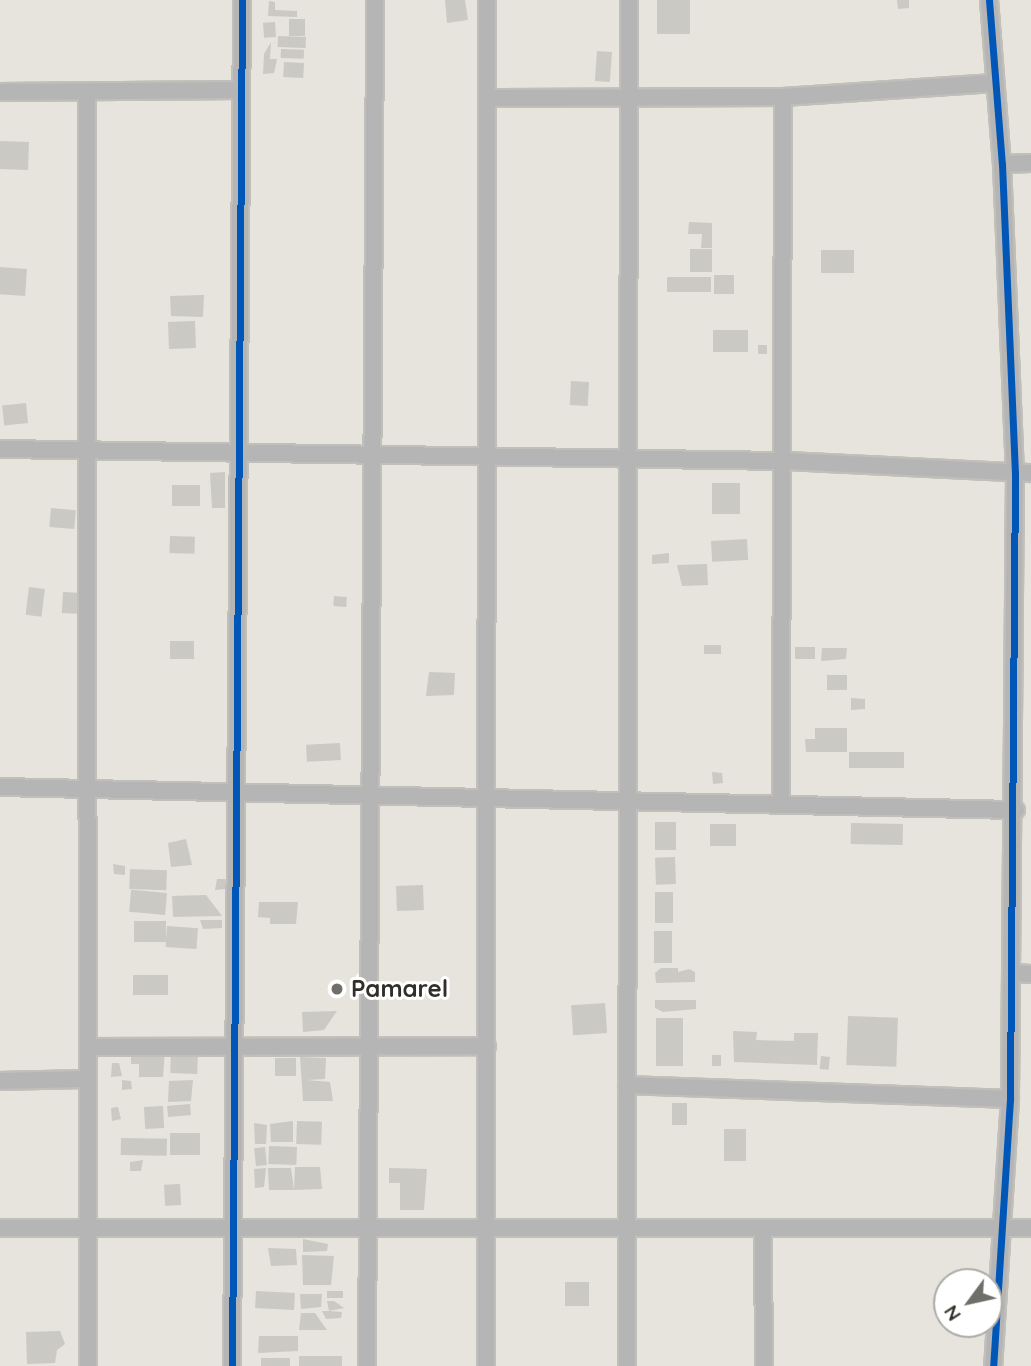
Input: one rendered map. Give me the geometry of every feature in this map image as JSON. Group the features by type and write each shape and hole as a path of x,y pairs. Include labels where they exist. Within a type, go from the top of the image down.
{"street":[{"path":"232,1366 242,0"},
{"path":"367,1366 375,0"},
{"path":"486,1366 487,0"},
{"path":"627,1366 629,0"},
{"path":"989,0 1023,473 1023,721 1016,810 1023,851 1012,973 1010,1099 993,1366"},
{"path":"487,98 783,97 995,83"},
{"path":"0,92 241,90"},
{"path":"87,92 88,1366"},
{"path":"781,805 785,461 783,97"},
{"path":"1002,164 1031,163"},
{"path":"0,449 785,461 1023,473"},
{"path":"0,787 1016,810"},
{"path":"1012,973 1031,974"},
{"path":"88,1047 486,1046"},
{"path":"0,1081 88,1079"},
{"path":"627,1085 1010,1099"},
{"path":"0,1228 763,1231 1031,1228"},
{"path":"763,1231 764,1366"}],"building":[{"path":"445,0 465,0 468,20 447,23"},
{"path":"657,0 690,0 690,34 657,34"},
{"path":"897,0 909,0 909,8 898,9"},
{"path":"269,1 275,2 275,10 297,11 297,17 268,16"},
{"path":"289,19 305,19 305,36 289,36"},
{"path":"275,22 276,37 264,38 263,23"},
{"path":"278,36 306,37 306,48 278,47"},
{"path":"271,42 270,59 277,59 274,73 263,74 264,54"},
{"path":"281,49 304,50 304,59 281,58"},
{"path":"597,51 612,52 610,82 595,81"},
{"path":"284,62 304,63 303,78 283,77"},
{"path":"0,141 29,142 28,170 0,169"},
{"path":"689,222 712,223 712,248 701,248 702,234 688,234"},
{"path":"690,249 712,249 712,272 690,272"},
{"path":"821,250 854,250 854,273 821,273"},
{"path":"0,267 27,269 25,296 0,294"},
{"path":"714,275 734,275 734,294 714,294"},
{"path":"667,277 711,277 711,292 667,292"},
{"path":"204,295 203,317 171,316 170,296"},
{"path":"195,321 196,348 169,349 168,322"},
{"path":"713,330 748,330 748,352 713,352"},
{"path":"758,345 767,345 767,354 758,354"},
{"path":"571,381 589,382 588,406 570,405"},
{"path":"26,403 28,423 4,425 2,406"},
{"path":"225,472 225,508 212,508 210,473"},
{"path":"712,483 740,483 740,514 712,514"},
{"path":"172,485 200,485 200,506 172,506"},
{"path":"51,508 76,510 74,529 49,527"},
{"path":"170,536 195,537 194,554 169,553"},
{"path":"747,539 748,560 712,562 711,541"},
{"path":"669,553 669,563 652,564 652,555"},
{"path":"707,564 708,585 682,586 677,565"},
{"path":"29,587 45,589 41,617 26,615"},
{"path":"63,592 82,593 81,614 62,613"},
{"path":"334,596 347,597 346,607 333,606"},
{"path":"170,641 194,641 194,659 170,659"},
{"path":"704,645 721,645 721,654 704,654"},
{"path":"795,647 815,647 815,659 795,659"},
{"path":"822,648 847,648 846,659 821,661"},
{"path":"429,672 455,673 454,695 426,696"},
{"path":"827,675 847,675 847,690 827,690"},
{"path":"851,698 865,699 865,709 851,710"},
{"path":"815,728 847,728 847,752 806,752 805,739 815,739"},
{"path":"340,743 341,760 307,762 306,745"},
{"path":"849,752 904,752 904,768 849,768"},
{"path":"712,772 722,773 723,783 713,784"},
{"path":"655,822 676,822 676,850 655,850"},
{"path":"851,823 903,824 903,845 851,844"},
{"path":"710,824 736,824 736,846 710,846"},
{"path":"186,839 192,865 171,867 168,843"},
{"path":"675,857 676,884 656,885 655,858"},
{"path":"113,864 125,866 125,875 114,874"},
{"path":"130,869 167,870 166,890 129,889"},
{"path":"217,879 226,879 225,889 215,890"},
{"path":"423,885 424,910 397,911 396,886"},
{"path":"131,890 167,893 165,915 129,912"},
{"path":"655,892 673,892 673,923 655,923"},
{"path":"206,895 222,916 173,917 172,896"},
{"path":"259,902 298,902 296,924 270,924 270,918 258,917"},
{"path":"200,920 222,920 222,928 203,929"},
{"path":"134,921 166,921 166,942 134,942"},
{"path":"167,926 198,928 196,949 166,947"},
{"path":"654,931 672,931 672,963 654,963"},
{"path":"661,968 678,968 678,972 689,969 695,972 695,982 656,983 655,973"},
{"path":"133,975 168,975 168,995 133,995"},
{"path":"655,1000 696,1000 696,1009 663,1012 655,1008"},
{"path":"605,1003 607,1033 573,1035 571,1005"},
{"path":"337,1011 324,1030 303,1032 302,1012"},
{"path":"848,1016 898,1018 896,1067 846,1065"},
{"path":"656,1018 683,1018 683,1066 656,1066"},
{"path":"733,1031 757,1032 756,1040 794,1041 794,1033 818,1033 817,1065 734,1062"},
{"path":"165,1051 163,1077 139,1077 139,1064 131,1064 131,1052"},
{"path":"171,1051 198,1052 197,1074 170,1073"},
{"path":"712,1055 721,1055 721,1066 712,1066"},
{"path":"821,1056 830,1057 829,1070 820,1069"},
{"path":"300,1057 326,1058 325,1079 307,1080 330,1082 333,1101 303,1101"},
{"path":"275,1058 296,1058 296,1076 275,1076"},
{"path":"112,1063 119,1063 122,1076 111,1077"},
{"path":"122,1080 131,1081 132,1089 122,1090"},
{"path":"193,1080 191,1101 168,1102 169,1081"},
{"path":"672,1103 687,1103 687,1125 672,1125"},
{"path":"190,1104 191,1115 168,1117 167,1106"},
{"path":"163,1106 164,1128 145,1129 144,1107"},
{"path":"118,1107 121,1119 112,1121 111,1108"},
{"path":"293,1121 293,1142 271,1142 270,1124"},
{"path":"297,1121 322,1122 321,1145 296,1144"},
{"path":"254,1123 267,1125 266,1144 255,1144"},
{"path":"724,1129 746,1129 746,1161 724,1161"},
{"path":"170,1133 200,1133 200,1155 170,1155"},
{"path":"121,1138 167,1139 167,1156 121,1155"},
{"path":"269,1146 297,1147 296,1165 268,1164"},
{"path":"265,1147 267,1165 256,1166 254,1148"},
{"path":"143,1160 141,1171 130,1171 130,1162"},
{"path":"295,1167 320,1167 322,1189 294,1190"},
{"path":"266,1168 264,1187 255,1188 254,1169"},
{"path":"268,1168 291,1168 294,1190 269,1190"},
{"path":"389,1168 427,1169 424,1210 400,1210 400,1183 389,1183"},
{"path":"180,1184 181,1205 165,1206 164,1185"},
{"path":"303,1239 328,1244 327,1251 303,1252"},
{"path":"268,1248 296,1249 297,1265 271,1266"},
{"path":"302,1255 334,1256 331,1285 303,1285"},
{"path":"565,1282 589,1282 589,1306 565,1306"},
{"path":"256,1291 295,1293 294,1310 255,1308"},
{"path":"327,1291 343,1291 343,1298 327,1298"},
{"path":"300,1294 322,1294 321,1307 301,1309"},
{"path":"327,1301 334,1301 344,1308 329,1311"},
{"path":"322,1311 342,1312 341,1318 326,1319"},
{"path":"301,1313 315,1313 327,1330 299,1330"},
{"path":"60,1331 65,1344 57,1350 55,1363 27,1364 26,1332"},
{"path":"259,1336 298,1336 298,1351 258,1353"},
{"path":"299,1356 342,1356 342,1366 299,1366"},
{"path":"261,1358 290,1358 290,1366 261,1366"}],"cycle path":[{"path":"232,1366 242,0"},
{"path":"989,0 1002,164 1015,473 1010,1099 993,1366"}],"place":[{"name":"Pamarel","path":"337,989"}]}
